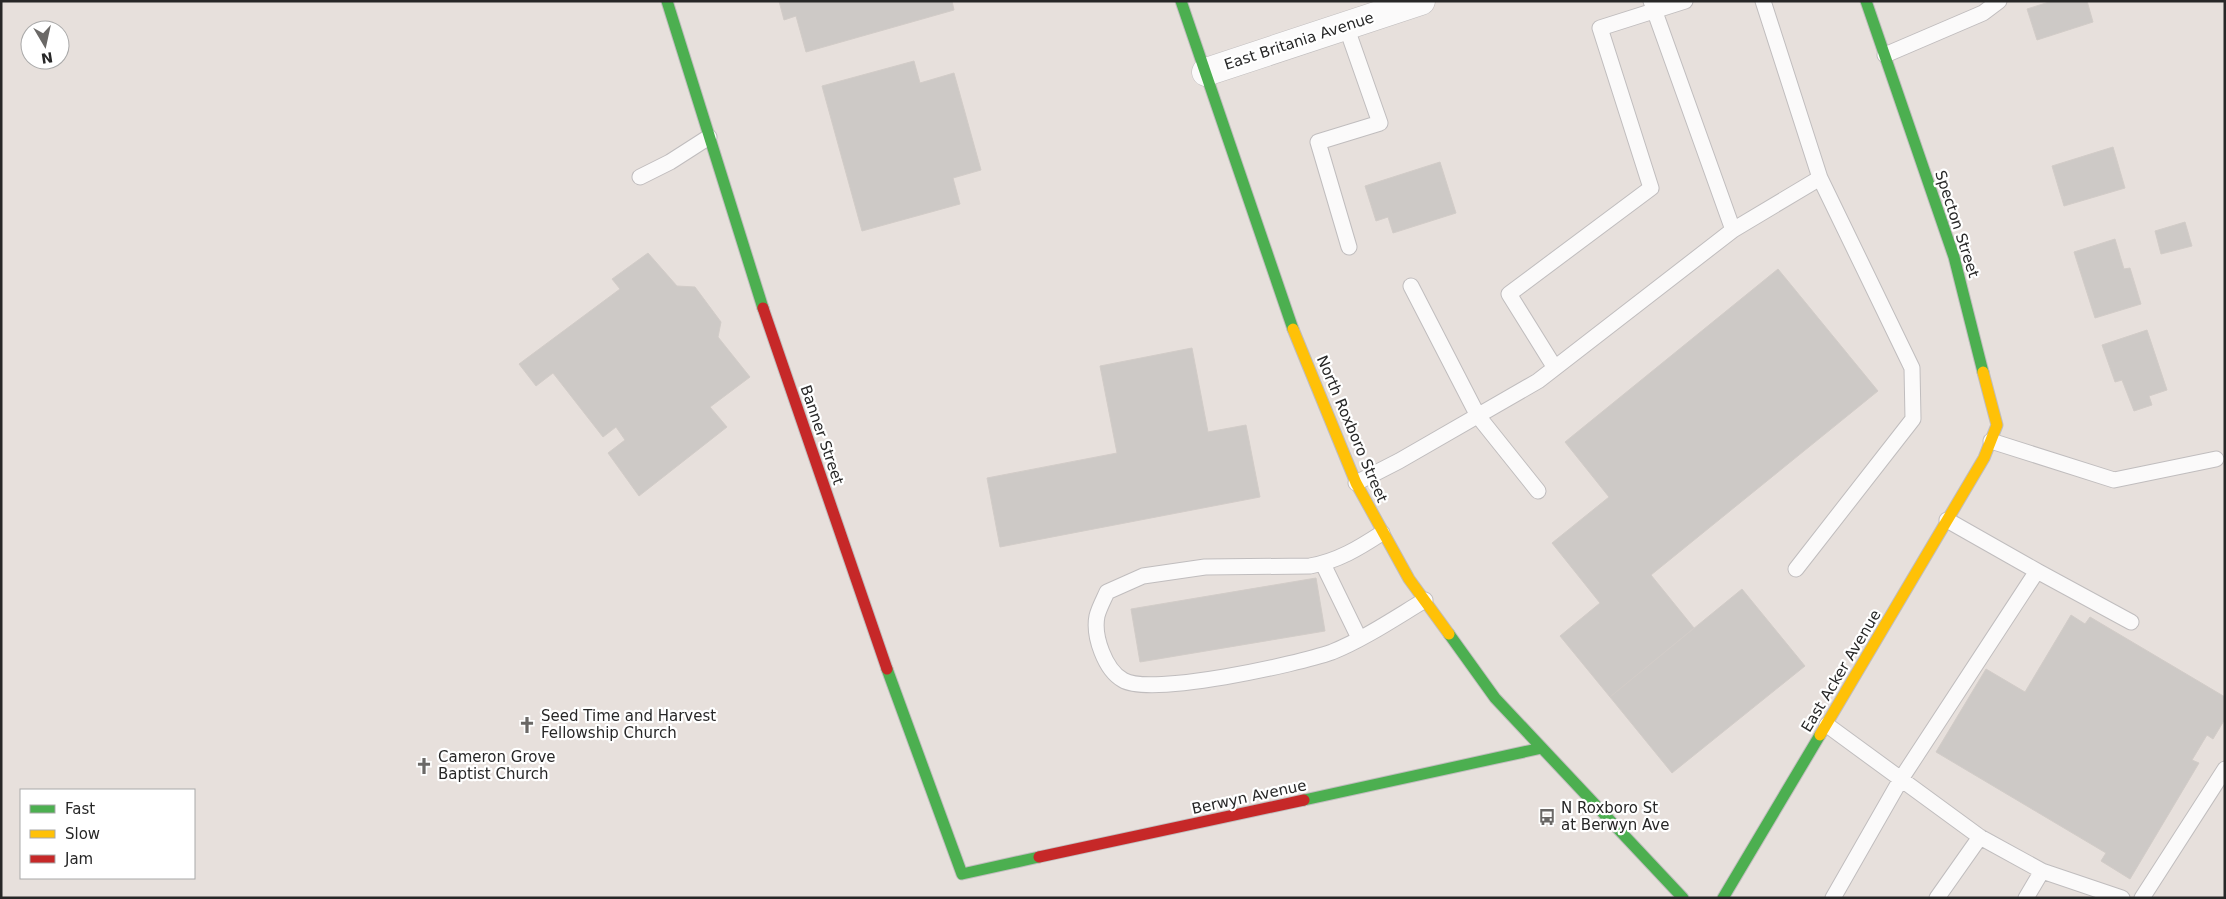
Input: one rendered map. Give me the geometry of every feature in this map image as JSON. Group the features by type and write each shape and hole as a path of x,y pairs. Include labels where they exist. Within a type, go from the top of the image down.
{"street":[{"name":"Banner Street","path":"667,1 756,288 887,669 962,874"},
{"name":"North Roxboro Street","path":"1182,1 1297,340 1356,483 1382,533 1410,579 1495,698 1542,748 1665,892 1683,898"},
{"name":"East Britania Avenue","path":"1206,72 1421,1"},
{"name":"Specton Street","path":"1866,1 1954,257 1997,425 1984,458"},
{"name":"East Acker Avenue","path":"1723,898 1984,458"},
{"name":"Berwyn Avenue","path":"962,874 1542,748"}],"lane":[{"path":"1555,368 1509,294 1651,188 1600,28 1652,6 1686,1"},
{"path":"1762,1 1820,178 1912,368 1913,418 1796,569"},
{"path":"1885,55 1983,13 1999,1"},
{"path":"1652,6 1733,230"},
{"path":"1346,26 1380,123 1318,142 1349,248"},
{"path":"640,176 670,162 709,137"},
{"path":"1356,483 1399,461 1538,381 1733,230 1820,178"},
{"path":"1411,286 1478,416 1538,491"},
{"path":"1991,441 2114,480 2216,459"},
{"path":"1947,520 2131,622"},
{"path":"1382,533 1340,559 1323,564 1310,566 1204,566 1143,576 1108,592 1097,616 1097,642 1109,666 1123,681 1152,686 1242,674 1332,652 1425,600"},
{"path":"1323,564 1359,638"},
{"path":"1832,898 1901,779 2037,571"},
{"path":"1827,725 1980,837 2042,871 2122,898"},
{"path":"2142,898 2225,769"},
{"path":"1937,898 1980,837"},
{"path":"2026,898 2042,871"}],"building":[{"path":"779,1 952,1 954,10 806,52 796,16 784,20"},
{"path":"2052,1 2087,1 2093,22 2037,40 2027,9"},
{"path":"914,61 920,83 954,73 981,170 953,178 960,204 862,231 822,86"},
{"path":"2113,147 2125,188 2064,206 2052,166"},
{"path":"1440,162 1456,213 1393,233 1388,217 1376,221 1365,186"},
{"path":"2185,222 2192,246 2161,254 2155,231"},
{"path":"2115,239 2124,269 2130,268 2141,304 2095,318 2074,252"},
{"path":"648,253 677,286 695,287 721,322 718,337 750,377 710,407 727,427 639,496 608,453 625,440 616,427 603,437 553,373 536,386 519,364 620,289 612,279"},
{"path":"1778,269 1878,391 1651,575 1694,628 1610,697 1560,636 1600,603 1552,543 1609,497 1565,442"},
{"path":"2147,330 2167,390 2149,396 2152,405 2134,411 2122,380 2115,382 2102,345"},
{"path":"1192,348 1208,432 1246,425 1260,497 1000,547 987,478 1117,453 1100,366"},
{"path":"1316,578 1325,631 1140,662 1131,609"},
{"path":"1742,589 1805,666 1672,773 1610,697"},
{"path":"2071,615 2085,624 2090,617 2225,697 2225,719 2213,739 2207,735 2192,760 2199,763 2130,879 2101,861 2106,853 1936,752 1986,669 2025,692"}],"traffic: fast":[{"path":"667,1 763,308"},
{"path":"1181,1 1293,329"},
{"path":"1866,1 1954,257 1983,372"},
{"path":"1449,634 1495,698 1683,898"},
{"path":"887,669 962,874 1039,857"},
{"path":"1723,898 1820,735"},
{"path":"1304,800 1542,748"}],"traffic: slow":[{"path":"1293,329 1356,483 1409,579 1449,634"},
{"path":"1820,735 1984,458 1997,425 1983,372"}],"traffic: jam":[{"path":"763,308 887,669"},
{"path":"1039,857 1304,800"}],"place":[{"name":"Seed Time and Harvest Fellowship Church","path":"527,725"},
{"name":"Cameron Grove Baptist Church","path":"424,766"},
{"name":"N Roxboro St at Berwyn Ave","path":"1547,817"}]}
